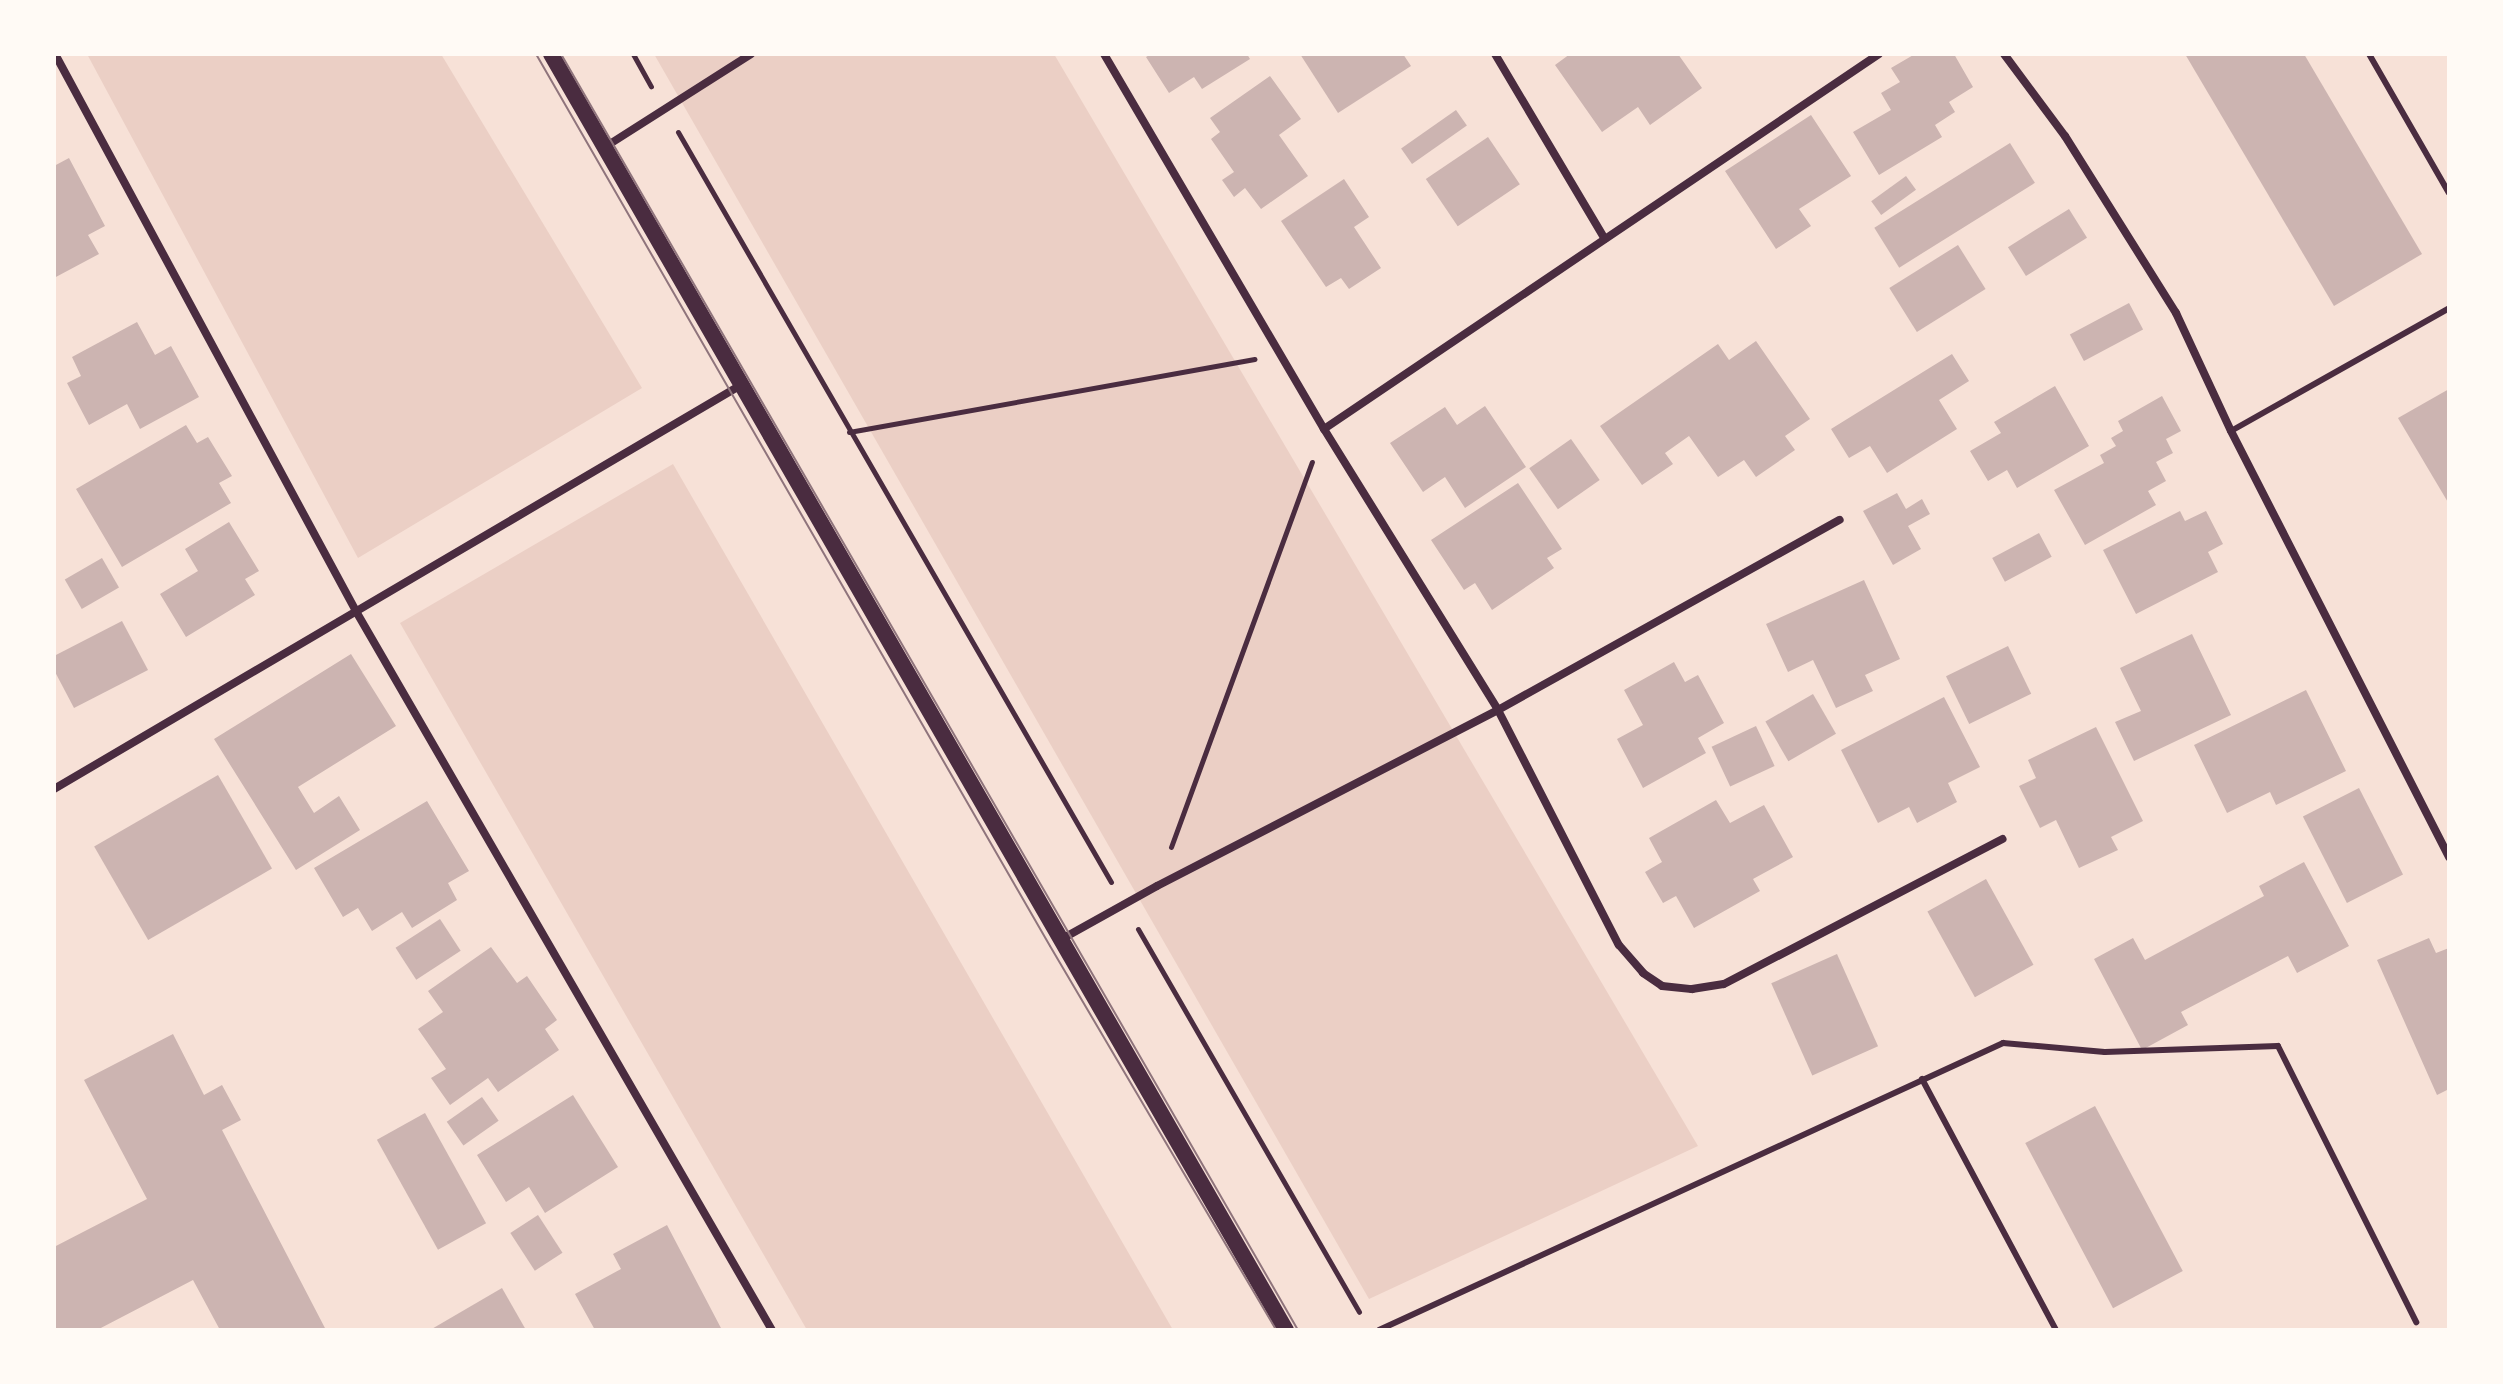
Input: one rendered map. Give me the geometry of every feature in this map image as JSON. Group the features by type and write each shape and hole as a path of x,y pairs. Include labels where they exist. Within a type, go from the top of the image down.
{"main road":[{"path":"551,54 1286,1330"}],"street":[{"path":"55,54 357,613 772,1330"},
{"path":"605,147 666,111 751,54"},
{"path":"1104,54 1284,354 1324,429 1498,710 1619,945 1643,973 1662,986 1692,989 1724,984 2002,839"},
{"path":"1495,54 1605,239"},
{"path":"1324,429 1879,54"},
{"path":"2004,54 2065,136 2176,313 2231,431 2449,857"},
{"path":"54,789 741,385"},
{"path":"1060,940 1157,886 1498,710 1840,520"}],"lane":[{"path":"2369,54 2449,193"},
{"path":"2231,431 2449,308"},
{"path":"1379,1330 2003,1043 2105,1052 2278,1046 2416,1322"},
{"path":"1922,1079 2056,1330"}],"path":[{"path":"633,54 849,432 1284,354"},
{"path":"1157,886 1324,429"}],"shaded area":[{"path":"87,54 441,54 642,388 358,558"},
{"path":"654,54 1054,54 1698,1146 1369,1299"},
{"path":"673,464 1173,1330 807,1330 400,623"}],"building":[{"path":"1151,54 1247,54 1250,59 1202,89 1194,77 1169,93 1146,57"},
{"path":"1300,54 1403,54 1411,66 1338,113"},
{"path":"1570,54 1678,54 1702,88 1650,125 1638,107 1602,132 1555,65"},
{"path":"1915,54 1954,54 1973,87 1949,102 1955,112 1935,125 1942,137 1879,175 1853,132 1891,110 1881,93 1900,82 1891,68"},
{"path":"2185,54 2304,54 2422,254 2334,306"},
{"path":"1270,76 1301,119 1279,135 1308,176 1261,209 1245,188 1234,197 1222,180 1234,172 1211,139 1220,132 1210,118"},
{"path":"1456,110 1467,126 1412,164 1401,148"},
{"path":"1811,115 1851,176 1799,209 1811,226 1776,249 1725,171"},
{"path":"1488,137 1520,184 1458,226 1426,179"},
{"path":"2010,143 2035,183 1899,268 1874,228"},
{"path":"69,158 105,226 88,235 99,254 54,278 54,166"},
{"path":"1906,176 1916,190 1881,215 1871,201"},
{"path":"1344,179 1369,217 1354,227 1381,268 1349,289 1341,278 1326,287 1281,221"},
{"path":"2069,209 2087,238 2026,276 2008,247"},
{"path":"1958,245 1986,289 1917,332 1889,288"},
{"path":"2129,303 2143,329 2084,361 2070,334"},
{"path":"137,322 155,355 171,346 199,397 140,429 127,404 89,425 67,383 81,376 72,357"},
{"path":"1756,341 1810,419 1785,436 1795,450 1756,477 1744,460 1718,477 1689,436 1665,453 1673,464 1642,485 1600,426 1718,344 1729,360"},
{"path":"1952,354 1969,381 1939,400 1957,429 1887,473 1870,446 1849,458 1831,429"},
{"path":"2055,386 2089,446 2017,488 2007,470 1988,481 1970,451 2001,433 1994,422"},
{"path":"2449,389 2449,504 2398,418"},
{"path":"2162,396 2181,431 2166,439 2173,453 2156,462 2166,481 2148,491 2156,505 2085,545 2054,490 2104,463 2100,455 2116,446 2111,438 2123,431 2118,421"},
{"path":"1485,406 1526,467 1465,508 1445,477 1423,492 1390,443 1445,407 1457,425"},
{"path":"186,425 197,443 208,437 232,476 219,483 231,503 122,567 76,489"},
{"path":"1571,439 1600,480 1558,509 1529,468"},
{"path":"1518,483 1562,549 1547,558 1554,568 1492,610 1475,583 1464,590 1431,540"},
{"path":"1897,493 1906,509 1922,499 1930,514 1908,526 1921,549 1893,565 1863,511"},
{"path":"2180,511 2185,521 2206,511 2223,544 2208,552 2218,572 2136,614 2103,550"},
{"path":"229,522 259,571 245,579 255,595 186,637 160,594 198,571 185,549"},
{"path":"2039,533 2052,557 2005,582 1992,558"},
{"path":"102,558 119,587 82,609 65,580"},
{"path":"1864,580 1900,659 1865,675 1873,691 1836,708 1813,660 1788,672 1766,624"},
{"path":"122,621 148,670 74,708 54,670 54,656"},
{"path":"2192,634 2231,715 2134,761 2115,722 2141,711 2120,668"},
{"path":"2008,646 2031,694 1969,724 1946,676"},
{"path":"351,654 396,726 298,787 314,813 339,796 360,830 296,870 214,739"},
{"path":"1674,662 1685,682 1698,675 1724,723 1698,738 1706,753 1643,788 1617,739 1643,725 1624,690"},
{"path":"2306,690 2346,771 2276,805 2270,792 2227,813 2194,745"},
{"path":"1813,694 1836,734 1788,761 1765,722"},
{"path":"1944,697 1980,767 1948,783 1957,802 1917,823 1909,807 1878,823 1841,750"},
{"path":"1756,726 1775,766 1730,787 1712,747"},
{"path":"2096,727 2143,821 2111,837 2118,850 2079,868 2056,820 2040,828 2019,786 2036,778 2028,760"},
{"path":"218,775 272,869 148,940 94,846"},
{"path":"2359,788 2403,874 2347,903 2303,817"},
{"path":"1716,800 1730,823 1764,805 1793,857 1753,879 1760,891 1694,928 1676,896 1663,903 1645,872 1662,862 1649,838"},
{"path":"427,801 469,871 448,883 457,900 412,928 402,912 372,931 358,908 343,917 314,868"},
{"path":"2304,862 2349,946 2297,973 2288,956 2181,1012 2188,1025 2142,1050 2094,959 2133,938 2145,960 2264,896 2259,886"},
{"path":"1986,879 2034,965 1975,997 1927,911"},
{"path":"440,919 461,951 416,980 396,948"},
{"path":"2429,938 2436,953 2449,948 2449,1089 2437,1095 2377,960"},
{"path":"491,947 517,983 527,976 557,1020 545,1029 559,1050 498,1092 488,1078 450,1105 431,1078 446,1069 418,1029 443,1012 428,991"},
{"path":"1837,954 1878,1046 1812,1076 1771,983"},
{"path":"173,1034 204,1095 222,1085 241,1120 222,1130 326,1330 220,1330 193,1280 97,1330 54,1330 54,1247 147,1199 84,1080"},
{"path":"573,1095 618,1167 545,1213 529,1187 506,1202 477,1155"},
{"path":"482,1097 499,1121 463,1145 447,1122"},
{"path":"2095,1106 2183,1271 2113,1308 2025,1143"},
{"path":"425,1113 486,1223 438,1250 377,1140"},
{"path":"538,1215 563,1253 535,1271 510,1233"},
{"path":"667,1225 722,1330 595,1330 575,1294 621,1269 613,1254"},
{"path":"502,1288 526,1330 430,1330"}],"tram line":[{"path":"536,54 1050,946 1276,1330"},
{"path":"561,54 1298,1330"}]}
